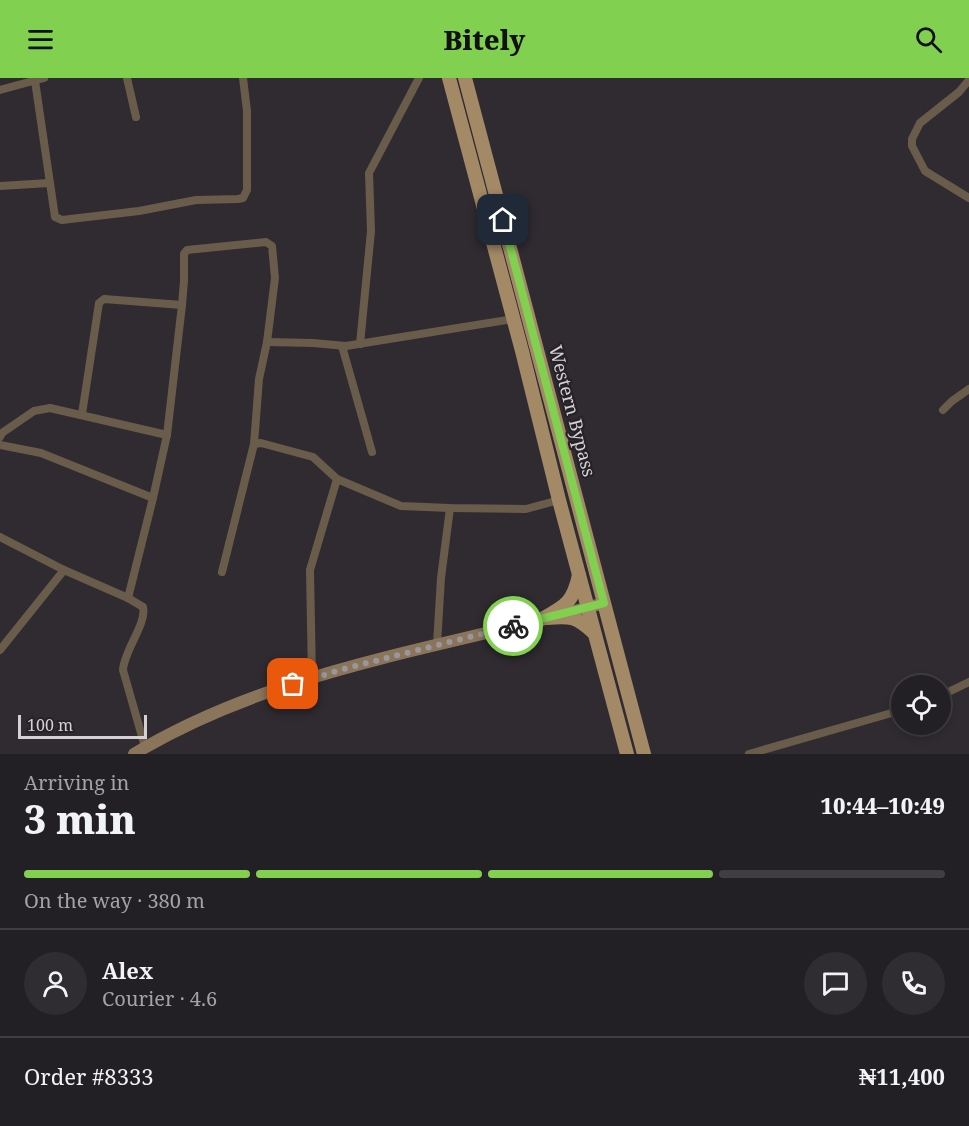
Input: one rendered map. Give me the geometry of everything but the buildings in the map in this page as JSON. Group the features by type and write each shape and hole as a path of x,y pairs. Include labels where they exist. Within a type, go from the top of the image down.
{"main road":[{"name":"Western Bypass","path":"449,78 627,754"},
{"name":"Western Bypass","path":"465,78 644,754"},
{"path":"542,619 562,608 572,599 579,574"},
{"path":"542,619 571,617 583,622 595,633"}],"street":[{"path":"0,87 44,78"},
{"path":"127,78 136,117"},
{"path":"35,81 54,217 62,220 139,211 196,200 243,198 247,190 247,111 243,78"},
{"path":"360,344 371,231 369,173 419,78"},
{"path":"969,80 959,92 920,123 912,139 912,146 925,171 969,198"},
{"path":"0,186 49,183"},
{"path":"128,598 166,435 182,305 185,251 269,243 272,246 275,278 260,380 254,444 222,572"},
{"path":"82,414 99,303 104,299 182,305"},
{"path":"267,342 342,346 513,319"},
{"path":"342,346 372,452"},
{"path":"943,410 952,400 969,389"},
{"path":"0,437 6,430 40,409 50,408 166,435"},
{"path":"254,444 261,443 314,457 337,479 397,505 526,508 559,500"},
{"path":"0,445 40,453 153,498"},
{"path":"312,678 310,570 337,479"},
{"path":"437,644 441,578 450,508"},
{"path":"0,537 143,607 144,610 124,660 123,670 139,751 196,722 257,696 312,678 437,644 604,603"},
{"path":"0,650 64,570"},
{"path":"951,691 969,682"},
{"path":"749,754 891,713"}],"way so far":[{"path":"293,684 437,644 513,626"}],"route":[{"path":"503,220 604,603 513,626"}]}
